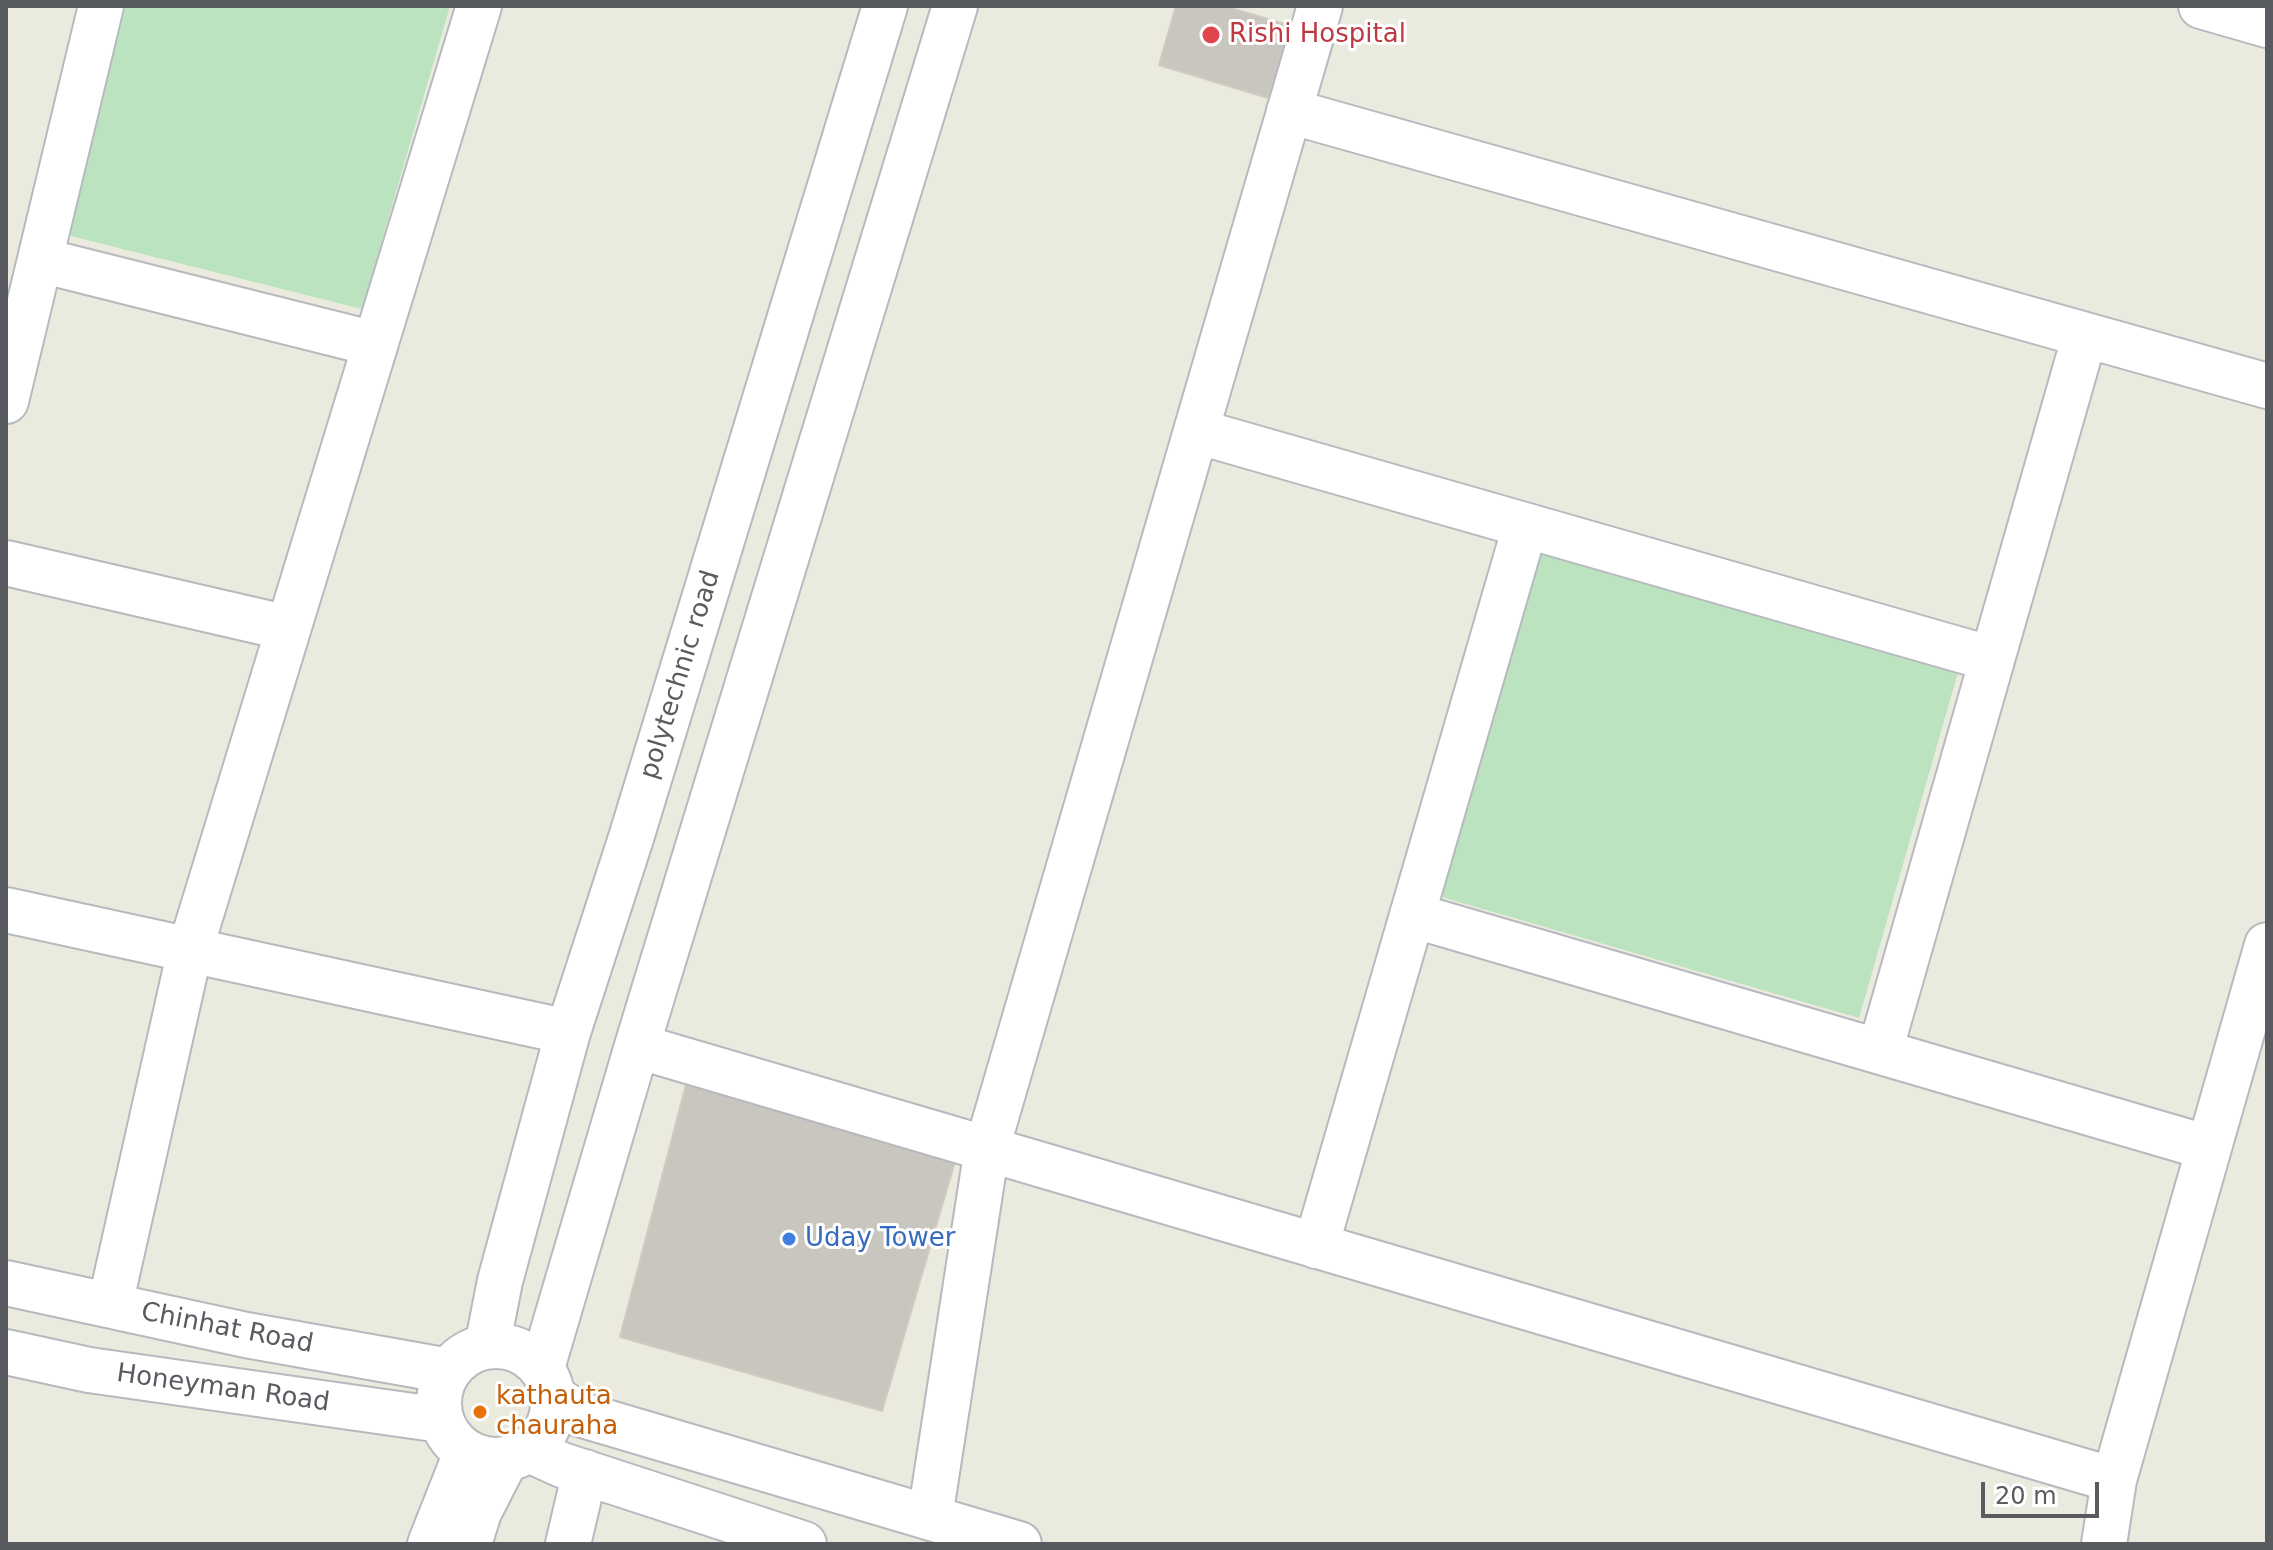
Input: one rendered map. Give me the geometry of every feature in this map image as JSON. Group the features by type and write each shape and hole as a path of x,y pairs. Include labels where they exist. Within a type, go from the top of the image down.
{"street":[{"path":"6,401 101,6"},
{"path":"110,1305 190,950 479,6"},
{"name":"polytechnic road","path":"487,1347 500,1281 568,1032 636,822 885,6"},
{"path":"485,1446 544,1436 552,1418 637,1046 955,6"},
{"path":"930,1517 987,1148 1320,6"},
{"path":"2201,6 2267,25"},
{"path":"1289,111 2267,386"},
{"path":"40,260 375,344"},
{"path":"1880,1051 2085,335"},
{"path":"1196,431 1992,659"},
{"path":"1316,1246 1525,527"},
{"path":"6,563 288,628"},
{"path":"6,910 568,1032"},
{"path":"1412,915 2209,1148"},
{"path":"2104,1544 2114,1480 2267,945"},
{"path":"637,1046 2114,1480"},
{"name":"Chinhat Road","path":"6,1283 246,1335 449,1371"},
{"path":"469,1544 479,1512 485,1446 439,1394 449,1371 465,1355 487,1347 507,1347 527,1354 558,1393 1019,1544"},
{"name":"Honeyman Road","path":"6,1352 485,1446 585,1472 711,1530 804,1544"},
{"path":"430,1544 485,1446"},
{"path":"568,1544 585,1472"}],"green space":[{"path":"126,6 450,6 362,309 67,235"},
{"path":"1538,550 1958,672 1859,1018 1438,896"}],"building":[{"path":"1176,6 1224,6 1291,26 1285,47 1294,50 1285,83 1273,80 1268,98 1159,65"},
{"name":"Uday Tower","path":"692,1062 961,1141 882,1411 620,1337"}],"place":[{"name":"Rishi Hospital","path":"1211,35"},
{"name":"Uday Tower","path":"789,1239"},
{"name":"kathauta chauraha","path":"480,1412"}]}
